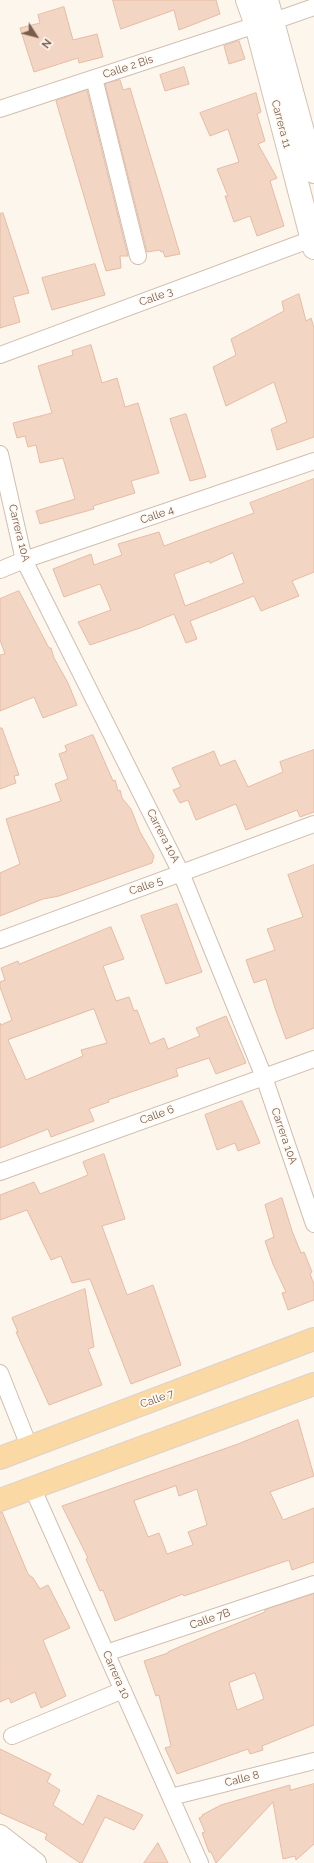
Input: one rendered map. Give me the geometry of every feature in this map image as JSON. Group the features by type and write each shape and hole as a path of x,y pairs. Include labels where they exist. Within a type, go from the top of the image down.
{"main road":[{"name":"Carrera 11","path":"247,0 265,23 314,172"},
{"name":"Carrera 11","path":"268,0 265,23 313,244"},
{"name":"Calle 7","path":"0,1458 314,1339"},
{"path":"0,1500 314,1384"}],"street":[{"name":"Calle 2 Bis","path":"0,109 314,7"},
{"path":"94,78 138,256"},
{"name":"Calle 3","path":"0,355 313,244"},
{"name":"Carrera 10A","path":"0,454 24,560 181,873 264,1077 314,1224"},
{"name":"Calle 4","path":"0,570 24,560 314,461"},
{"name":"Calle 5","path":"0,940 314,824"},
{"name":"Calle 6","path":"0,1172 314,1059"},
{"path":"0,1373 29,1446"},
{"name":"Carrera 10","path":"32,1487 200,1863"},
{"name":"Calle 7B","path":"106,1653 314,1584"},
{"path":"12,1736 123,1690"},
{"name":"Calle 8","path":"171,1797 314,1761"},
{"path":"0,1835 33,1860"},
{"path":"0,1855 33,1860"}],"building":[{"path":"113,0 216,0 220,14 179,30 174,10 121,29"},
{"path":"64,7 73,40 97,34 103,57 79,63 78,58 34,72 20,28 40,23 38,15"},
{"path":"239,41 245,59 229,64 224,46"},
{"path":"184,67 189,84 165,91 160,75"},
{"path":"120,80 123,90 130,88 180,254 165,257 163,251 161,252 160,250 147,252 105,84"},
{"path":"87,90 128,256 120,256 121,268 106,271 56,101"},
{"path":"256,93 261,112 257,114 265,141 258,144 277,178 270,181 284,226 257,236 250,216 234,222 225,196 228,196 217,169 239,162 228,129 210,136 200,113"},
{"path":"3,213 29,293 13,297 20,322 0,328 0,214"},
{"path":"95,264 105,295 52,310 42,278"},
{"path":"299,294 306,321 311,318 314,328 314,437 277,450 271,429 287,422 274,382 226,406 213,367 236,355 231,339 284,311 282,302"},
{"path":"91,345 102,383 117,378 125,407 138,403 159,473 131,481 135,493 93,506 94,509 40,524 36,511 75,499 63,458 40,463 36,445 28,447 25,436 17,438 13,423 52,413 38,366 73,355 72,351"},
{"path":"186,414 206,477 190,481 170,419"},
{"path":"314,479 314,572 292,581 299,596 261,611 254,596 190,621 197,639 186,643 174,614 140,628 90,645 78,622 111,610 100,584 64,597 53,569 91,554 94,565 122,555 118,544 159,532 164,546 254,513 250,503","holes":["233,553 244,583 185,606 174,574 209,561 210,563"]},
{"path":"19,591 49,648 51,648 54,658 68,683 77,705 43,718 34,697 0,711 0,655 5,654 0,640 0,599"},
{"path":"0,728 2,728 19,775 14,776 16,783 0,789"},
{"path":"93,735 113,781 115,780 118,791 120,790 122,798 131,809 140,832 154,856 152,863 59,896 43,899 0,916 0,873 20,864 6,819 61,801 55,784 68,779 59,754 67,751 65,746"},
{"path":"314,750 314,812 300,817 297,810 246,830 236,804 196,820 188,800 180,803 173,790 181,787 172,768 214,751 220,766 235,760 248,787 283,772 280,762"},
{"path":"314,865 314,1028 286,1039 266,979 254,983 246,960 275,950 267,929 303,917 288,875"},
{"path":"177,904 202,972 166,984 141,916"},
{"path":"111,927 124,959 103,966 116,1001 129,997 134,1011 137,1010 150,1044 164,1038 168,1049 200,1036 196,1028 226,1016 246,1063 216,1074 209,1058 176,1069 178,1076 108,1100 109,1102 89,1109 94,1121 51,1137 48,1129 0,1148 0,1023 1,1025 12,1020 0,987 0,982 5,980 1,968 18,961 19,964","holes":["94,1009 107,1043 81,1050 83,1056 26,1080 8,1040"]},
{"path":"242,1101 260,1143 238,1151 235,1143 217,1150 205,1115"},
{"path":"104,1154 125,1219 102,1226 127,1295 153,1285 181,1365 131,1384 90,1279 72,1283 61,1256 51,1260 27,1210 0,1220 0,1195 34,1182 40,1194 76,1180 88,1175 83,1162"},
{"path":"282,1198 292,1231 301,1253 304,1252 312,1272 310,1274 314,1284 314,1300 288,1310 282,1293 286,1292 273,1264 265,1241 274,1237 265,1205"},
{"path":"85,1289 94,1347 88,1349 102,1385 49,1405 16,1332 18,1332 12,1318"},
{"path":"298,1420 314,1476 270,1492 283,1520 314,1508 314,1562 292,1570 289,1560 184,1596 183,1594 115,1621 103,1590 100,1591 86,1559 88,1558 62,1506 238,1444","holes":["176,1486 179,1496 197,1489 207,1525 188,1532 193,1545 167,1554 159,1533 148,1537 134,1501"]},
{"path":"0,1512 2,1512 28,1574 33,1578 40,1589 48,1585 70,1628 43,1640 66,1696 41,1708 35,1692 11,1703 9,1698 0,1702"},
{"path":"314,1594 314,1725 262,1746 263,1750 250,1754 248,1749 177,1774 165,1748 171,1746 159,1695 156,1696 144,1661 168,1653 179,1647 265,1612 265,1610","holes":["255,1673 264,1699 237,1710 229,1683"]},
{"path":"0,1749 51,1774 47,1782 60,1790 53,1805 83,1825 98,1795 143,1815 134,1830 105,1817 82,1863 80,1863 45,1839 47,1834 0,1813"},
{"path":"314,1784 314,1844 296,1860 295,1856 283,1859 273,1802 216,1863 211,1852 209,1852 202,1833 205,1832 199,1818 203,1816 202,1815 221,1805 290,1785 290,1790"},
{"path":"158,1843 168,1863 144,1863"}]}
